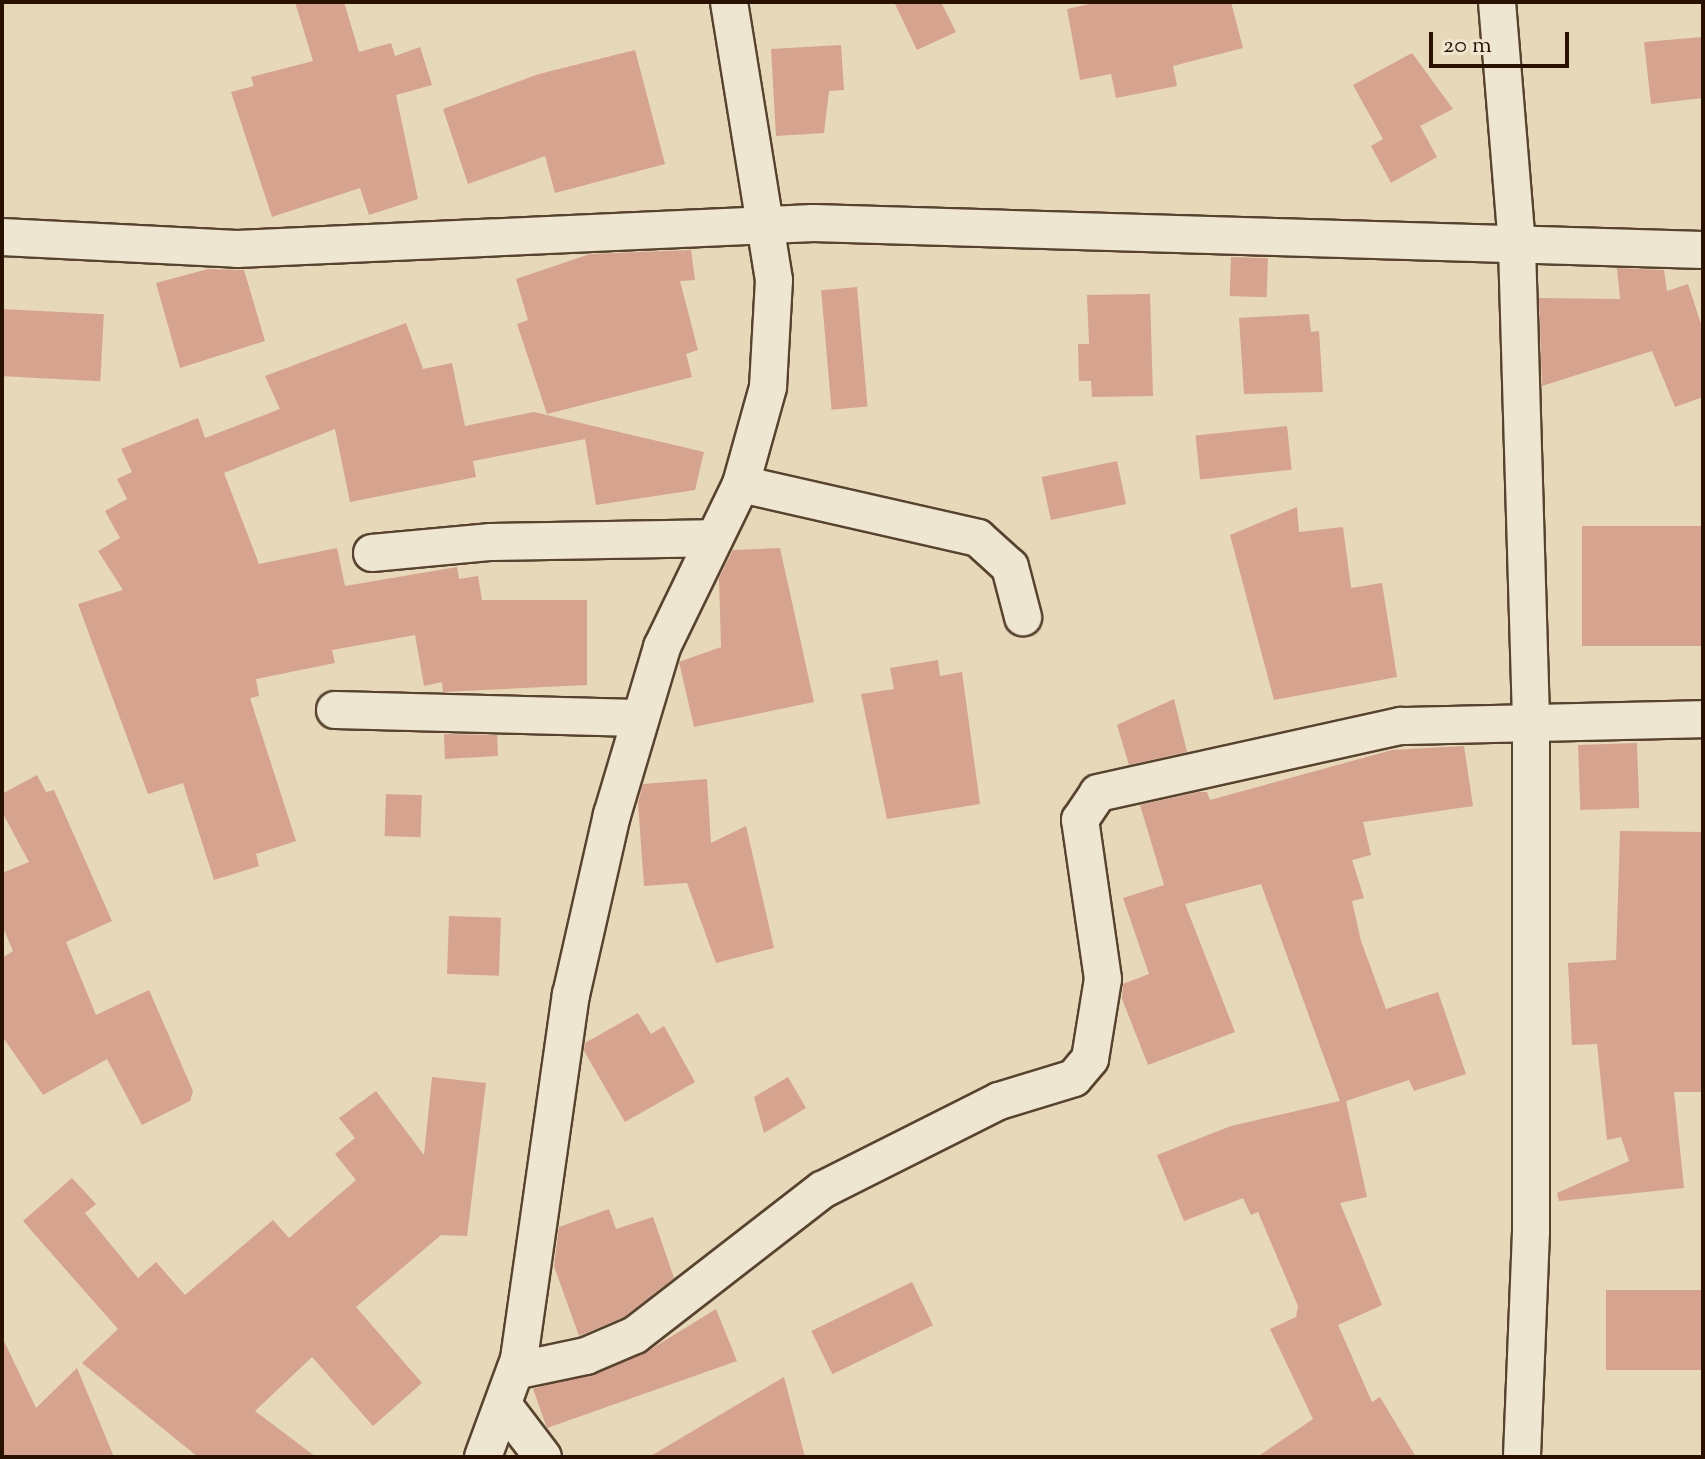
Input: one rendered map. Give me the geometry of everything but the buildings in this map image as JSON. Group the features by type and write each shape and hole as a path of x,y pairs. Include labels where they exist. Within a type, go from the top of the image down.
{"street":[{"path":"483,1457 515,1371 571,995 638,718 710,538 741,484 776,335 768,223 729,2"},
{"path":"1497,2 1517,247 1531,727 1532,1217 1522,1457"},
{"path":"2,237 237,249 768,223 1703,250"},
{"path":"741,484 978,538 1010,567 1023,617"},
{"path":"372,553 491,542 710,538"},
{"path":"335,710 638,718"},
{"path":"515,1371 586,1356 635,1335 678,1309 781,1215 848,1175 999,1101 1074,1078 1090,1059 1103,979 1080,820 1098,793 1401,726 1531,727 1703,719"},
{"path":"504,1406 543,1457"}]}
